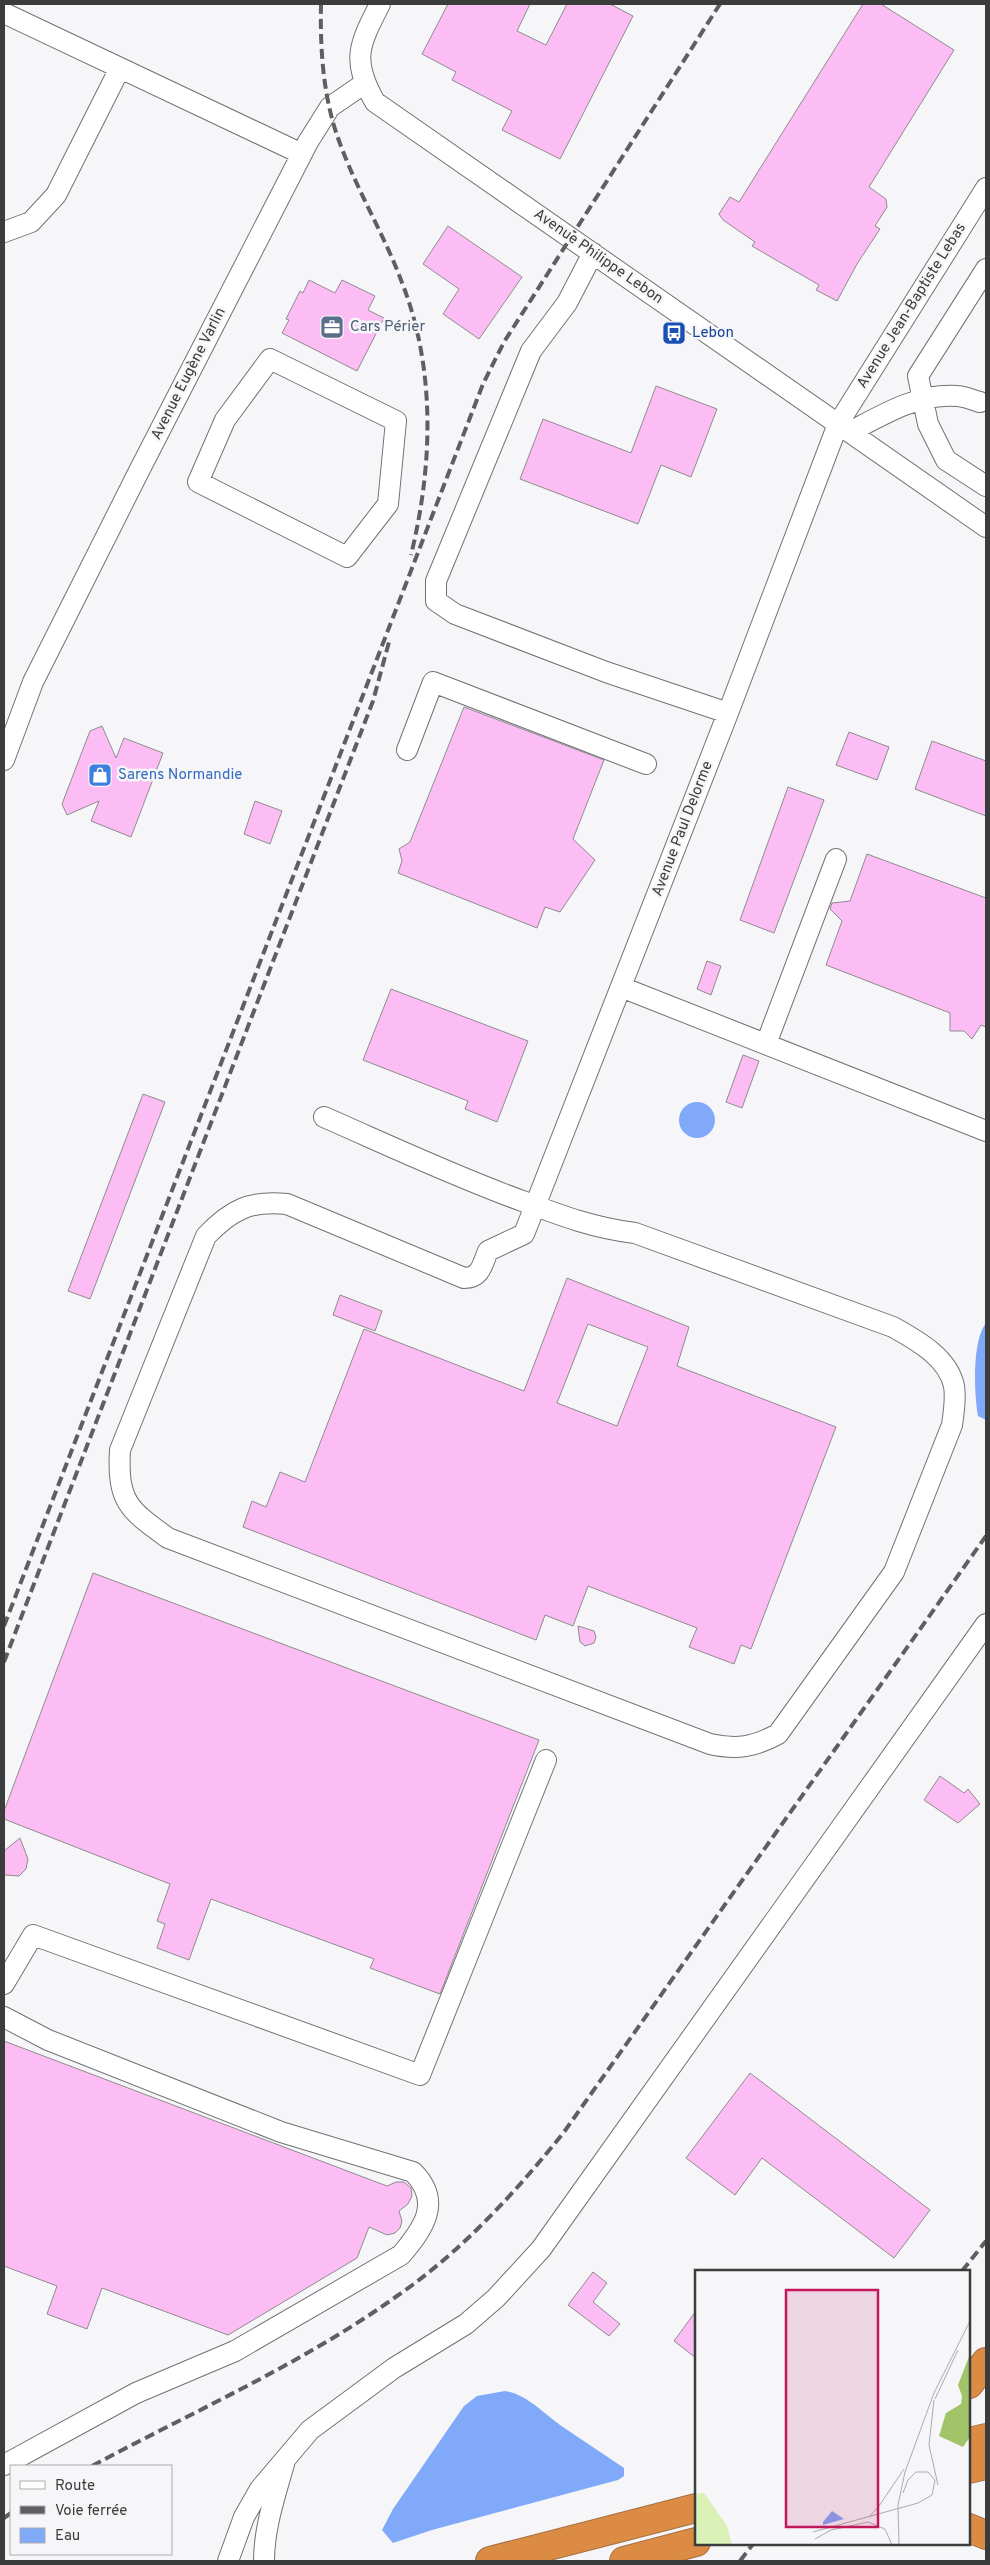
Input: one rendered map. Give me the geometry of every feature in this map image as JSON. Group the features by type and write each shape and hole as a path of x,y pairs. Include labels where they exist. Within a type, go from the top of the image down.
{"highway":[{"path":"970,2383 986,2362"},
{"path":"970,2442 986,2438"},
{"path":"970,2469 986,2464"},
{"path":"490,2561 695,2508"},
{"path":"970,2528 986,2535"},
{"path":"624,2561 695,2542"}],"street":[{"path":"365,83 359,60 365,33 380,4"},
{"path":"4,13 302,154"},
{"path":"4,232 31,222 56,195 120,68"},
{"name":"Avenue Eugène Varlin","path":"4,760 33,682 302,154 330,107 365,83"},
{"name":"Avenue Philippe Lebon","path":"365,83 375,102 986,527"},
{"name":"Avenue Jean-Baptiste Lebas","path":"844,428 986,188"},
{"path":"593,253 566,303 531,351 436,581 436,601 455,614 606,672 728,713"},
{"path":"986,269 918,376 928,424 946,460 986,486"},
{"path":"270,359 396,421 388,504 346,556 198,482 225,420 270,359"},
{"path":"844,428 898,407 923,400 956,396 980,402"},
{"name":"Avenue Paul Delorme","path":"535,1206 602,1229 634,1233 894,1327 939,1359 951,1375 955,1400 952,1425 894,1572 778,1734 760,1744 745,1748 727,1748 710,1744 168,1538 135,1514 122,1491 119,1472 120,1450 206,1236 224,1217 256,1204 287,1204 464,1278 478,1276 488,1252 524,1234 728,713 844,428"},
{"path":"407,750 433,682 646,764"},
{"path":"766,1044 836,859"},
{"path":"621,987 986,1131"},
{"path":"324,1117 493,1190 535,1206"},
{"path":"228,2561 244,2517 260,2489 310,2430 394,2368 466,2324 496,2298 541,2249 986,1624"},
{"path":"4,1984 33,1935 420,2075 546,1760"},
{"path":"4,2017 48,2040 281,2132 414,2172 423,2182 428,2196 428,2211 419,2233 400,2255 235,2351 136,2393 4,2465"},
{"path":"264,2561 264,2543 270,2510 287,2455"}],"water":[{"path":"697,1102 710,1107 715,1120 710,1133 697,1138 684,1133 679,1120 684,1107"},
{"path":"986,1323 986,1420 978,1416 975,1368 978,1342 981,1331"},
{"path":"505,2391 521,2396 624,2468 624,2476 618,2480 432,2530 393,2543 382,2530 393,2509 464,2406 477,2396"}],"building":[{"path":"448,4 530,4 517,31 546,45 567,4 610,4 633,16 560,159 502,130 512,111 452,80 456,72 422,54"},
{"path":"863,4 881,4 954,50 869,187 886,199 887,207 875,226 880,229 857,264 837,301 816,290 819,285 752,246 755,242 723,220 719,214 730,197 739,202"},
{"path":"448,226 522,277 479,339 443,314 459,289 423,264"},
{"name":"Cars Périer","path":"309,280 335,293 342,280 375,296 368,310 384,318 357,371 282,333 289,320 286,319 300,291 303,293"},
{"path":"656,386 717,409 691,477 661,465 638,524 520,479 543,419 631,453"},
{"path":"464,707 604,760 573,839 595,860 560,912 545,907 537,928 398,873 402,861 399,849 410,842"},
{"path":"102,726 116,758 124,738 163,753 131,837 91,821 99,801 67,815 62,804 90,731"},
{"path":"849,732 889,747 877,780 836,765"},
{"path":"932,741 986,761 986,816 915,789"},
{"path":"788,787 824,800 774,933 740,920"},
{"path":"255,801 282,811 270,844 244,834"},
{"path":"867,854 986,898 986,1027 981,1025 972,1039 964,1031 950,1031 950,1013 826,965 842,921 830,909 832,903 850,901"},
{"path":"707,961 721,966 711,995 697,989"},
{"path":"391,989 528,1041 497,1122 465,1109 468,1101 363,1060"},
{"path":"743,1055 759,1061 742,1108 726,1102"},
{"path":"143,1094 165,1102 90,1299 68,1291"},
{"path":"567,1278 689,1327 677,1366 836,1427 751,1649 741,1645 734,1664 689,1647 697,1628 588,1586 573,1626 545,1615 536,1640 243,1527 252,1501 266,1507 280,1472 305,1482 364,1329 524,1391","holes":["588,1324 648,1347 617,1426 557,1403"]},
{"path":"340,1295 382,1311 375,1331 333,1315"},
{"path":"93,1573 539,1740 440,1994 370,1968 374,1959 211,1899 189,1960 157,1948 165,1924 157,1921 170,1884 4,1819 4,1811"},
{"path":"578,1626 594,1631 596,1637 594,1643 585,1646 580,1642"},
{"path":"940,1776 964,1793 968,1789 980,1804 958,1823 924,1800"},
{"path":"20,1838 28,1859 26,1869 19,1876 4,1875 4,1851"},
{"path":"4,2041 387,2186 396,2182 404,2182 411,2188 412,2196 408,2204 399,2211 402,2221 400,2228 395,2233 387,2235 369,2227 357,2258 228,2335 102,2288 87,2329 47,2314 57,2286 4,2266"},
{"path":"750,2073 930,2210 894,2258 762,2158 735,2195 686,2158"},
{"path":"593,2272 607,2283 593,2302 620,2324 609,2336 568,2305"},
{"path":"695,2312 695,2357 674,2341"}],"railway":[{"path":"321,4 324,72 333,122 352,174 401,280 412,313 420,347 425,382 427,452 424,486 411,555"},
{"path":"4,1626 483,384 504,342 720,4"},
{"path":"4,1662 373,701 389,642"},
{"path":"94,2465 286,2365 361,2321 421,2279 444,2260 507,2199 564,2132 986,1536"},
{"path":"963,2270 986,2241"},
{"path":"4,2518 10,2514"},
{"path":"740,2561 752,2545"}],"place":[{"name":"Cars Périer","path":"332,327"},
{"name":"Lebon","path":"674,333"},
{"name":"Sarens Normandie","path":"100,775"}]}
